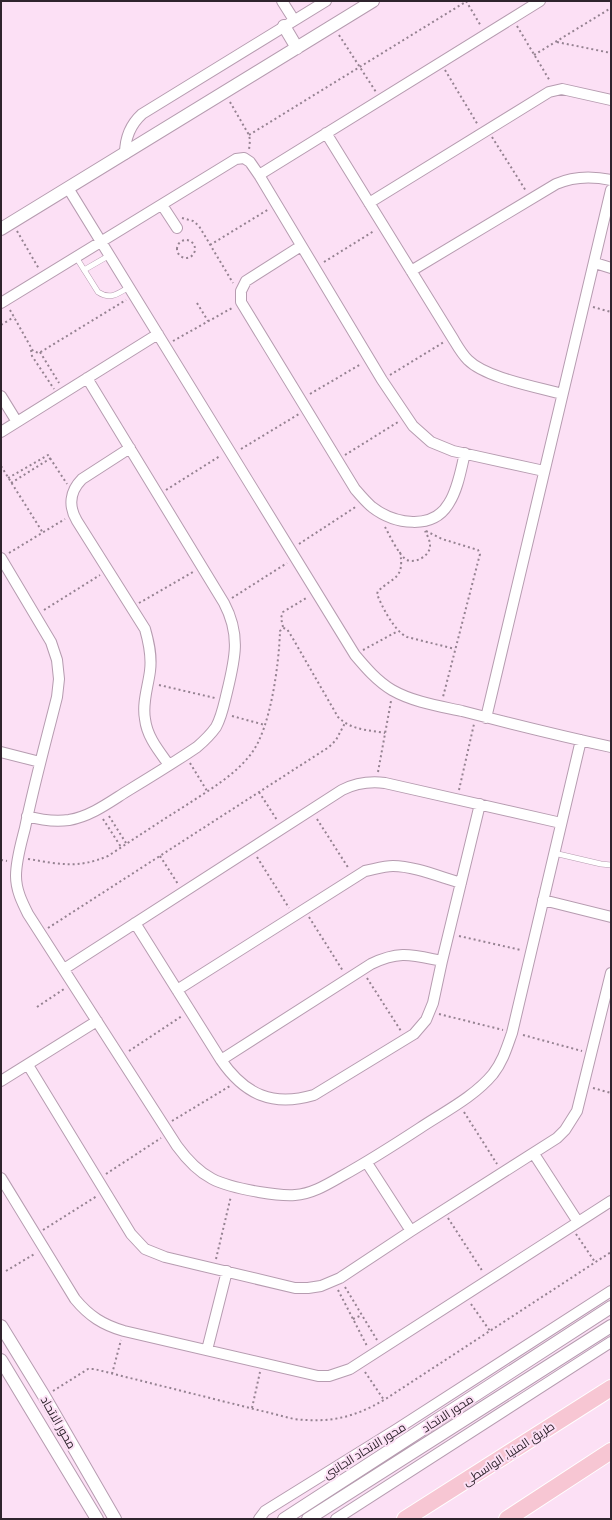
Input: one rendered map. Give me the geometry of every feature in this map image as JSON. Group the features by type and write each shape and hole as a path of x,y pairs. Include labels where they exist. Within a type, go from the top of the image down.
{"main road":[{"name":"طريق المنيا, الواسطى","path":"405,1519 611,1388"},
{"path":"507,1519 611,1451"}],"street":[{"path":"282,1 297,48"},
{"path":"125,154 126,139 132,124 142,114 326,1"},
{"path":"1,229 373,1"},
{"path":"259,175 540,1"},
{"path":"369,203 485,131 555,90 570,90 611,100"},
{"path":"326,133 452,338 468,360 483,370 500,377 562,394"},
{"path":"3,302 236,159 248,159 369,359 412,426 431,442 453,451 544,471"},
{"path":"411,271 556,184 566,180 590,177 611,180"},
{"path":"68,188 231,452 292,554 355,654 370,672 393,690 408,697 486,718 611,747"},
{"path":"486,718 562,394 595,263 611,190"},
{"path":"162,205 174,224"},
{"path":"301,246 246,281 242,285 241,299 337,460 365,502 396,519 422,526 449,504 454,493 465,453"},
{"path":"595,263 611,268"},
{"path":"1,432 158,334"},
{"path":"27,816 41,820 56,821 70,820 84,816 100,808 197,747 208,737 216,726 222,713 234,660 236,644 234,628 224,603 87,378"},
{"path":"1,396 17,422"},
{"path":"130,448 82,479 74,488 71,501 73,515 145,629 151,657 143,707 145,721 149,735 169,765"},
{"path":"4,556 51,642 57,660 59,679 57,697 27,816 19,857 16,876 18,890 28,914 166,1129 188,1161 201,1173 217,1182 233,1187 278,1195 295,1195 312,1192 367,1162 458,1103 483,1084 501,1062 512,1032 581,740"},
{"path":"1,752 40,762"},
{"path":"64,969 311,809 350,786 363,782 377,782 561,823"},
{"path":"135,923 220,1060 238,1082 249,1090 261,1095 288,1100 314,1095 406,1039 420,1028 430,1012 480,804"},
{"path":"177,990 365,872 380,867 394,866 409,868 461,883"},
{"path":"543,900 611,917"},
{"path":"220,1060 348,978 383,958 408,954 442,961"},
{"path":"28,1065 131,1234 146,1249 165,1258 227,1271 295,1288 315,1287 337,1280 411,1231 534,1154 557,1138 569,1126 577,1111 584,1086 611,973"},
{"path":"1,1081 97,1021"},
{"path":"534,1154 574,1224"},
{"path":"367,1162 411,1231"},
{"path":"1,1178 75,1299 84,1310 96,1320 109,1327 124,1331 318,1376 340,1373 350,1369 611,1201"},
{"path":"207,1350 227,1271"},
{"name":"محور الاتحاد الجانبى","path":"259,1519 265,1511 397,1429 611,1291"},
{"name":"محور الاتحاد","path":"284,1519 611,1307"},
{"name":"محور الاتحاد","path":"1,1326 44,1396 115,1519"},
{"name":"محور الاتحاد","path":"308,1519 611,1326"},
{"path":"336,1519 611,1342"},
{"name":"محور الاتحاد","path":"1,1360 97,1519"}],"lane":[{"path":"84,270 110,255"},
{"path":"76,257 98,292 109,296 132,291"},
{"path":"554,853 611,865"}],"path":[{"path":"249,136 466,1 486,34"},
{"path":"534,55 611,8"},
{"path":"512,18 555,90"},
{"path":"333,26 380,100"},
{"path":"556,42 611,53"},
{"path":"440,63 531,199"},
{"path":"224,93 249,136 250,146 248,159"},
{"path":"210,245 276,205"},
{"path":"165,345 208,321 241,299 199,226 186,218 174,224"},
{"path":"12,223 44,277"},
{"path":"314,268 383,225"},
{"path":"189,239 195,244 196,251 192,257 184,258 178,254 177,246 181,240 189,239"},
{"path":"3,302 36,353 40,352 132,291"},
{"path":"197,303 208,321"},
{"path":"584,305 611,312"},
{"path":"1,325 14,318"},
{"path":"382,380 452,338"},
{"path":"32,348 32,356 62,394"},
{"path":"40,352 62,394"},
{"path":"300,399 369,359"},
{"path":"158,495 306,409"},
{"path":"337,460 405,417"},
{"path":"8,478 47,455 50,456 72,494"},
{"path":"11,483 51,458"},
{"path":"1,466 43,533"},
{"path":"224,603 365,502"},
{"path":"374,508 404,558 412,561 427,554 431,546 422,526"},
{"path":"4,556 73,515"},
{"path":"422,526 442,539 476,549 480,552 441,706"},
{"path":"400,552 401,559 399,573 395,579 378,591 377,594 398,631 407,637 455,649"},
{"path":"132,608 202,567"},
{"path":"36,615 108,570"},
{"path":"19,857 64,865 94,861 108,856 207,792 236,771 252,753 263,732 280,648 280,631 283,628 283,612 316,592"},
{"path":"283,628 287,629 338,717 344,724 353,728 385,733"},
{"path":"355,654 398,631"},
{"path":"148,683 225,700"},
{"path":"377,782 393,690"},
{"path":"222,713 265,725"},
{"path":"456,799 476,715"},
{"path":"40,933 329,747 341,732 344,724"},
{"path":"185,755 207,792"},
{"path":"258,792 282,828"},
{"path":"100,808 121,847"},
{"path":"100,808 126,843"},
{"path":"311,809 354,878"},
{"path":"251,848 294,916"},
{"path":"160,856 183,892"},
{"path":"304,910 348,978"},
{"path":"448,934 531,952"},
{"path":"362,970 406,1039"},
{"path":"37,1007 73,983"},
{"path":"120,1056 190,1011"},
{"path":"98,1180 166,1129 238,1082"},
{"path":"584,1086 611,1093"},
{"path":"458,1103 503,1173"},
{"path":"214,1268 233,1187"},
{"path":"35,1235 105,1191"},
{"path":"443,1211 488,1280"},
{"path":"574,1224 595,1262"},
{"path":"6,1271 44,1248"},
{"path":"337,1280 362,1315 382,1348"},
{"path":"337,1280 353,1320 372,1354"},
{"path":"465,1294 490,1331"},
{"path":"353,1320 362,1315"},
{"path":"112,1374 124,1331"},
{"path":"252,1408 261,1363"},
{"path":"359,1363 384,1400"}]}
